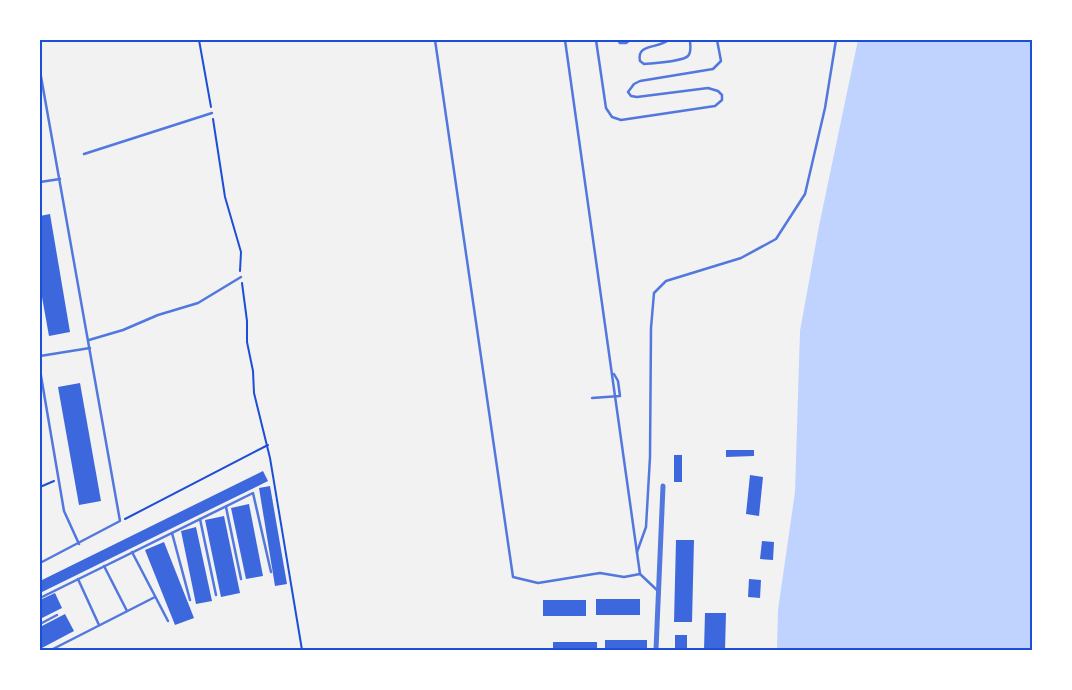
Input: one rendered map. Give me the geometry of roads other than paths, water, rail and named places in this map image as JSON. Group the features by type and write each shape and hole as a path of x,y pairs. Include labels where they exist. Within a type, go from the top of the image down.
{"street":[{"path":"656,650 662,486"}],"lane":[{"path":"436,40 513,577 538,583 600,573 624,577 640,574"},
{"path":"565,40 640,574 659,592"},
{"path":"596,40 606,108 612,117 622,120 715,106 722,100 722,94 708,88 637,97 631,96 628,92 634,84 640,81 713,69 721,61 717,40"},
{"path":"618,40 626,43 630,40"},
{"path":"668,40 664,44 641,51 640,62 644,64 687,57 690,51 690,40"},
{"path":"637,552 646,527 650,457 651,328 654,293 666,281 741,258 776,238 805,194 825,108 836,40"},
{"path":"40,71 120,522 40,563"},
{"path":"84,154 212,113"},
{"path":"40,182 60,179"},
{"path":"88,340 123,330 158,315 198,303 241,277"},
{"path":"40,356 90,348"},
{"path":"40,370 64,511 79,544"},
{"path":"592,398 616,396"},
{"path":"40,598 253,493 271,572"},
{"path":"226,507 241,579"},
{"path":"200,519 216,595"},
{"path":"172,533 190,600"},
{"path":"132,552 168,620"},
{"path":"104,566 126,611"},
{"path":"78,579 99,625"},
{"path":"51,650 155,597"},
{"path":"40,624 57,615"}],"water":[{"path":"858,40 1032,40 1032,650 777,650 778,610 795,492 800,331 819,226"}]}
